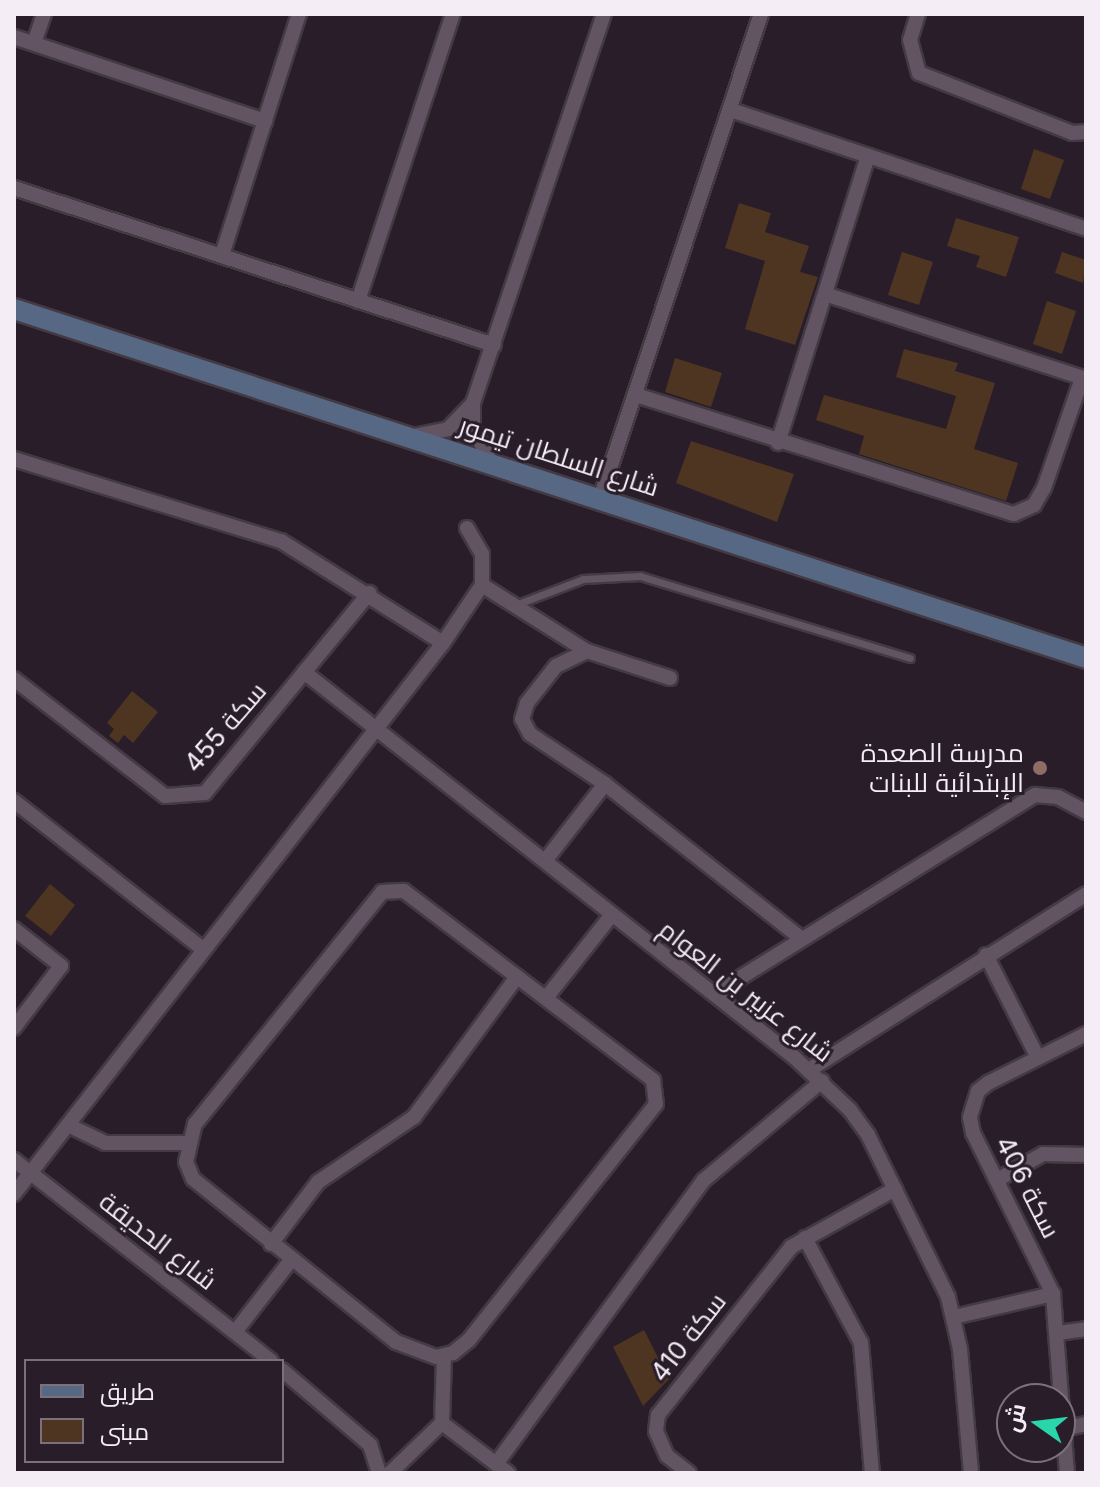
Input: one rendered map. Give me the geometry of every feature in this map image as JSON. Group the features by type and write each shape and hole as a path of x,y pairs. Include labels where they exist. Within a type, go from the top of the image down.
{"main road":[{"name":"شارع السلطان تيمور","path":"14,309 601,496 1086,658"},
{"name":"شارع السلطان تيمور","path":"14,319 1086,668"}],"street":[{"path":"34,43 44,14"},
{"path":"222,255 299,14"},
{"path":"413,436 448,429 473,403 604,14"},
{"path":"601,496 761,14"},
{"path":"918,14 910,40 919,73 1072,133 1086,132"},
{"path":"358,301 447,16"},
{"path":"14,37 265,121"},
{"path":"731,110 1086,229"},
{"path":"778,443 868,156"},
{"path":"14,188 494,345"},
{"path":"636,395 995,512 1021,512 1044,488 1084,378 825,294"},
{"path":"473,403 477,440 490,460"},
{"path":"14,459 281,541 369,593 443,643"},
{"path":"14,1194 443,643 482,585 482,554 467,528"},
{"path":"482,585 587,651 670,678"},
{"name":"سكة 455","path":"14,679 165,796 205,793 369,593"},
{"path":"587,651 556,666 527,703 522,719 530,734 605,784 802,939"},
{"name":"شارع عزبير بن العوام","path":"304,672 809,1070 868,1135 954,1317 971,1473"},
{"path":"545,861 605,784"},
{"path":"714,994 1035,795 1058,797 1086,812"},
{"path":"14,801 204,950"},
{"path":"404,891 546,998 653,1080 656,1104 469,1340 444,1356 410,1352 193,1179 187,1143 195,1124 382,892 404,891"},
{"path":"809,1070 1086,894"},
{"path":"546,998 611,916"},
{"path":"14,929 61,966 14,1028"},
{"path":"986,955 1038,1058"},
{"path":"271,1244 318,1182 414,1117 517,977"},
{"name":"سكة 406","path":"1061,1383 1053,1294 973,1133 972,1104 988,1083 1086,1034"},
{"path":"442,1423 502,1469 704,1180 822,1081"},
{"path":"68,1125 105,1143 187,1143"},
{"path":"997,1180 1043,1154 1086,1155"},
{"name":"شارع الحديقة","path":"14,1160 269,1359"},
{"name":"سكة 410","path":"689,1473 672,1460 656,1431 658,1415 780,1258 805,1238 895,1189"},
{"path":"805,1238 861,1343 872,1473"},
{"path":"235,1332 291,1260"},
{"path":"954,1317 1053,1294"},
{"path":"1058,1333 1086,1329"},
{"path":"390,1473 442,1423 444,1356"},
{"path":"284,1372 370,1445 379,1473"},
{"path":"661,1473 672,1460"}],"lane":[{"path":"513,606 583,579 640,576 910,658"}],"building":[{"path":"1034,149 1064,160 1050,199 1021,189"},
{"path":"739,203 771,213 765,232 809,246 800,272 818,277 795,345 745,329 765,261 725,248"},
{"path":"956,218 1019,237 1006,277 976,267 980,256 947,246"},
{"path":"902,252 933,262 919,305 888,295"},
{"path":"1062,252 1086,260 1083,283 1055,273"},
{"path":"1047,301 1076,311 1062,354 1033,344"},
{"path":"904,349 958,363 955,371 995,383 974,449 1018,463 1006,501 859,454 864,436 816,420 824,395 946,429 956,396 896,377"},
{"path":"675,358 722,373 711,407 665,392"},
{"path":"691,441 794,474 777,522 676,483"},
{"path":"132,691 158,712 133,743 124,735 118,743 109,736 114,729 107,723"},
{"path":"50,884 75,905 51,936 25,916"},
{"path":"644,1330 669,1379 643,1406 613,1347"}],"place":[{"name":"مدرسة الصعدة الإبتدائية للبنات","path":"1040,768"}]}
